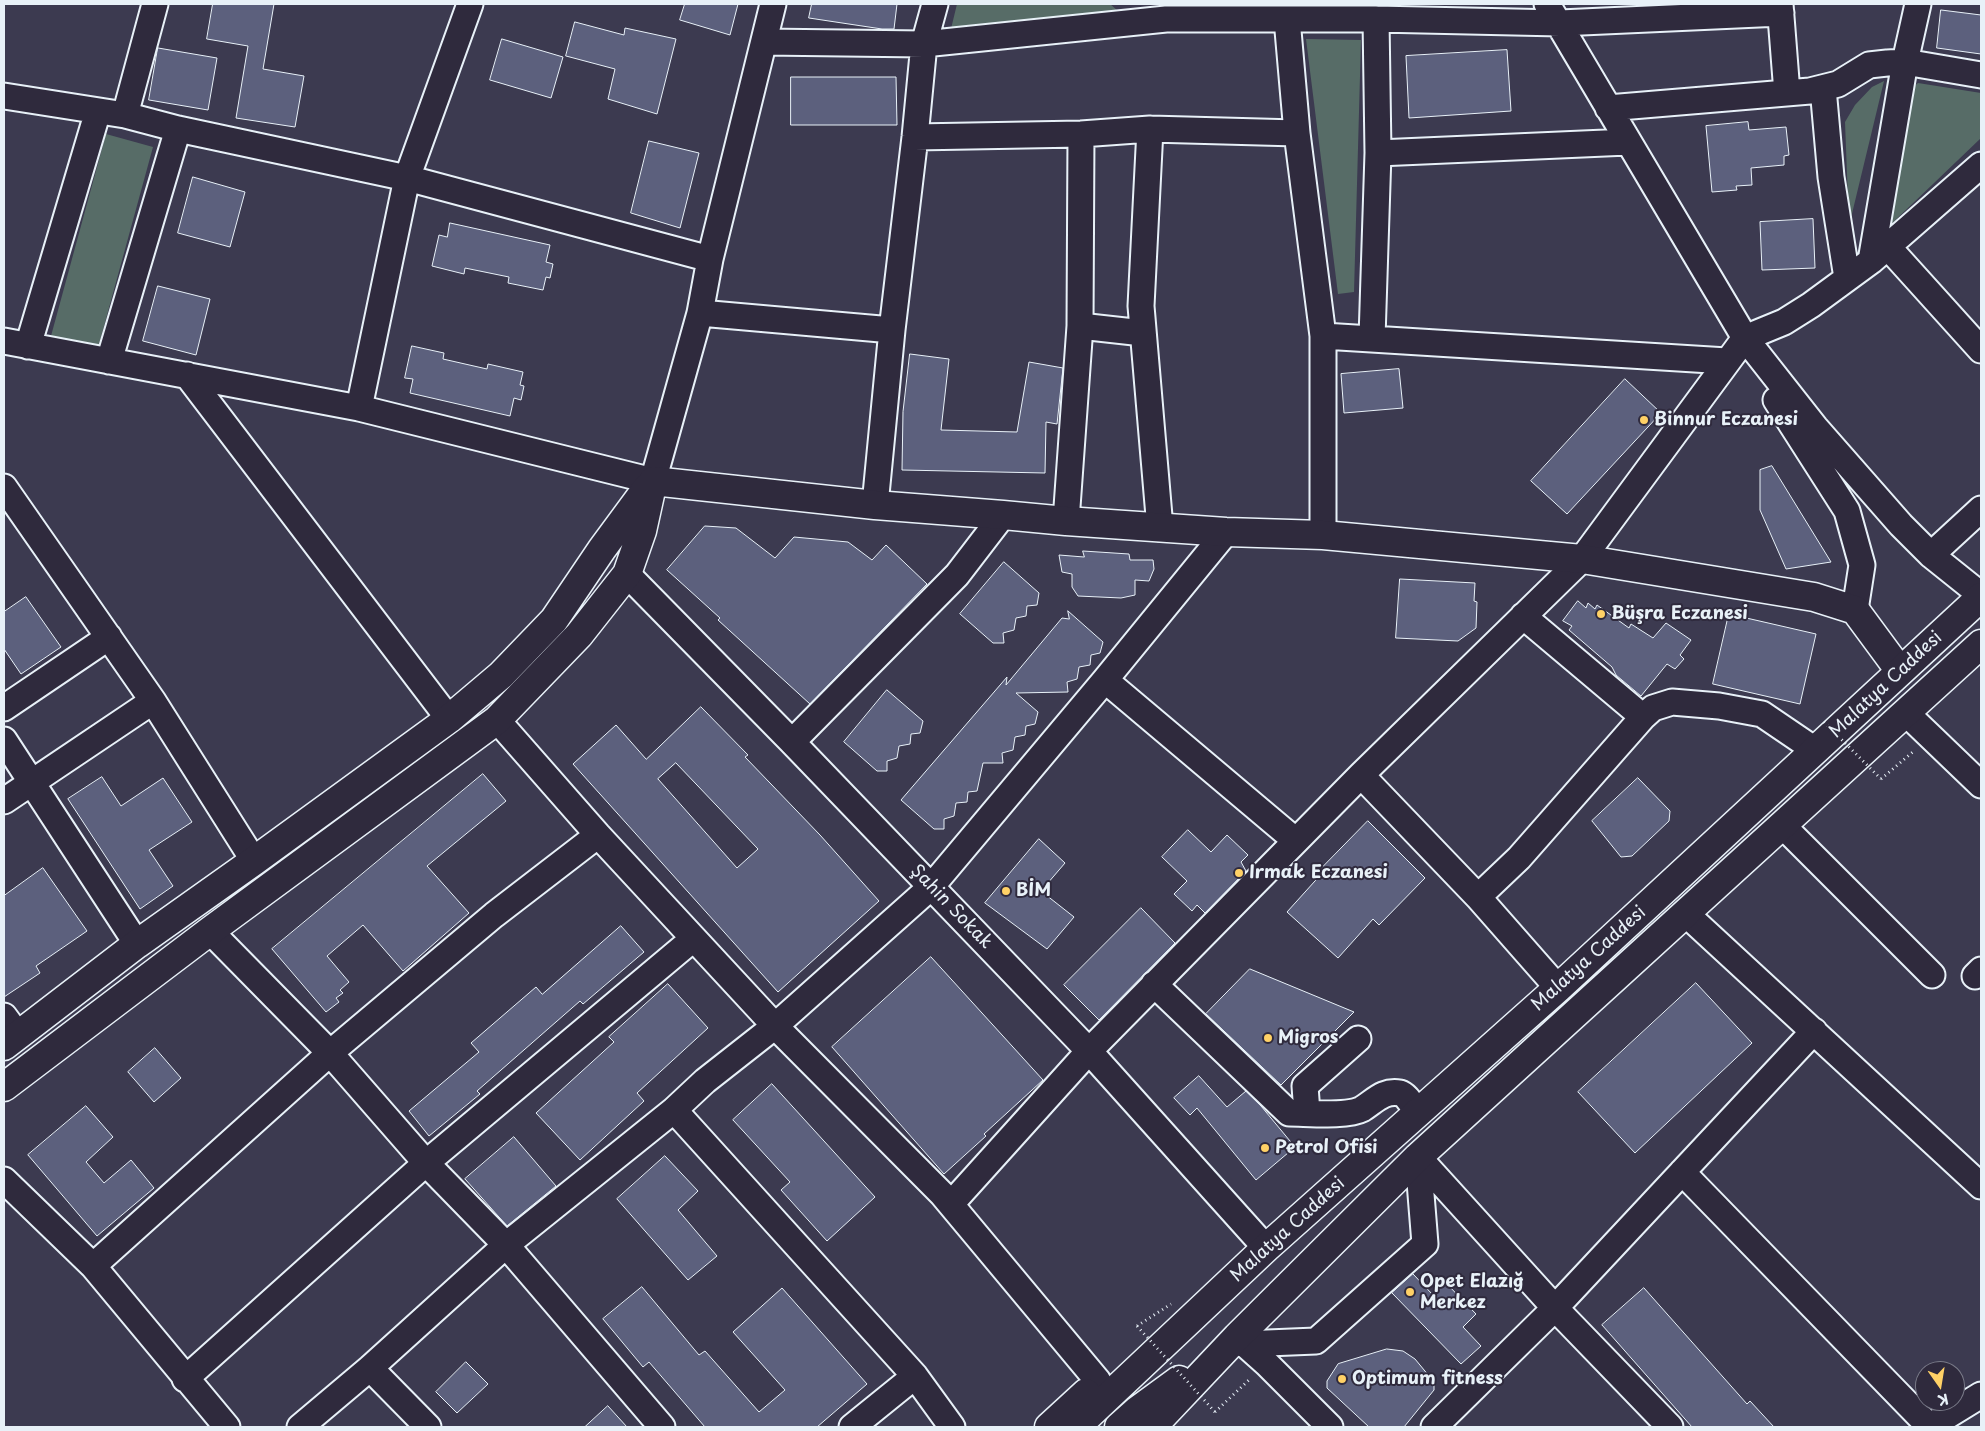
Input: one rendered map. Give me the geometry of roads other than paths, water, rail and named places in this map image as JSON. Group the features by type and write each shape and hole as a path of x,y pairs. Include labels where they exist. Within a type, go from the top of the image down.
{"main road":[{"path":"653,481 875,505 1160,528 1323,535 1582,559 1814,597 1855,610 1900,671"},
{"path":"4,1087 210,931 496,720 579,635 627,574 642,531 653,481"},
{"path":"8,1033 254,861 449,719 501,676 554,620 602,549 653,481"},
{"name":"Malatya Caddesi","path":"1193,1317 1266,1248 1558,988 1981,596"},
{"name":"Malatya Caddesi","path":"1240,1341 1418,1157 1980,647"},
{"path":"1049,1427 1098,1381 1193,1317"},
{"path":"1076,1427 1193,1317"},
{"path":"1119,1427 1138,1410 1240,1341"},
{"path":"1152,1427 1240,1341"}],"street":[{"path":"125,115 154,4"},
{"path":"359,408 407,178 470,4"},
{"path":"98,111 16,344 359,408 653,481 700,312 710,259 773,4"},
{"path":"875,505 892,330 924,44 935,4"},
{"path":"1879,254 1905,62 1918,4"},
{"path":"764,42 924,44 1131,12 1173,12 1287,19 1376,19 1781,8 1787,93"},
{"path":"1554,14 1745,338 1765,383 1847,510 1862,564 1855,610"},
{"path":"1287,19 1296,133 1323,336 1323,535"},
{"path":"1372,338 1378,153 1376,19"},
{"path":"1608,108 1810,91 1838,84 1869,65 1905,62 1981,75"},
{"path":"1822,88 1831,177 1847,278"},
{"path":"4,96 125,115 178,129 407,178 710,259"},
{"path":"108,361 178,129"},
{"path":"915,137 1082,134 1150,129 1296,133"},
{"path":"1150,129 1141,306 1160,528"},
{"path":"1066,521 1080,326 1082,134"},
{"path":"1378,153 1628,142"},
{"path":"951,1204 1089,1051 1154,984 1361,775 1582,559 1745,338 1784,322 1811,305 1879,254 1981,164"},
{"path":"1879,254 1981,350"},
{"path":"700,312 892,330"},
{"path":"1080,326 1143,333"},
{"path":"1323,336 1727,361"},
{"path":"1745,338 1815,427 1901,525 1931,555 1981,596"},
{"path":"187,376 449,719"},
{"path":"4,487 153,701 254,861"},
{"path":"1931,555 1981,509"},
{"path":"792,742 957,575 1003,515"},
{"path":"300,1427 370,1368 506,1245 674,1110 705,1081 775,1026 931,887 1106,680 1226,532"},
{"name":"Şahin Sokak","path":"627,574 792,742 1089,1051 1266,1248"},
{"path":"1524,616 1643,717"},
{"path":"4,708 109,637"},
{"path":"1106,680 1296,841"},
{"path":"4,801 31,781 153,701"},
{"path":"1478,897 1519,858 1653,708 1672,702 1720,706 1762,714 1815,750"},
{"path":"1906,713 1981,785"},
{"path":"496,720 693,939 775,1026 951,1204 1098,1381"},
{"path":"4,740 137,944"},
{"path":"1361,775 1478,897 1558,988"},
{"path":"1784,826 1932,975"},
{"path":"93,1266 330,1053 494,915 598,835"},
{"path":"1685,913 1981,1186"},
{"path":"210,931 330,1053 426,1163 506,1245 662,1427"},
{"path":"186,1379 426,1163 693,939"},
{"path":"1154,984 1289,1113 1339,1113 1360,1110 1379,1096 1397,1093 1403,1094 1418,1112"},
{"path":"1434,1427 1555,1308 1814,1030"},
{"path":"1307,1113 1305,1086 1358,1039"},
{"path":"674,1110 915,1376 952,1427"},
{"path":"1418,1157 1555,1308 1670,1427"},
{"path":"1240,1341 1316,1342 1425,1244 1418,1157"},
{"path":"1682,1172 1930,1427 1981,1395"},
{"path":"4,1180 93,1266 227,1427"},
{"path":"1240,1341 1267,1364 1330,1427"},
{"path":"370,1368 428,1427"},
{"path":"852,1427 915,1376"}],"place":[{"name":"Binnur Eczanesi","path":"1644,420"},
{"name":"Büşra Eczanesi","path":"1601,614"},
{"name":"Irmak Eczanesi","path":"1239,873"},
{"name":"BİM","path":"1006,891"},
{"name":"Migros","path":"1268,1038"},
{"name":"Petrol Ofisi","path":"1265,1148"},
{"name":"Opet Elazığ Merkez","path":"1410,1292"},
{"name":"Optimum fitness","path":"1342,1379"}]}
